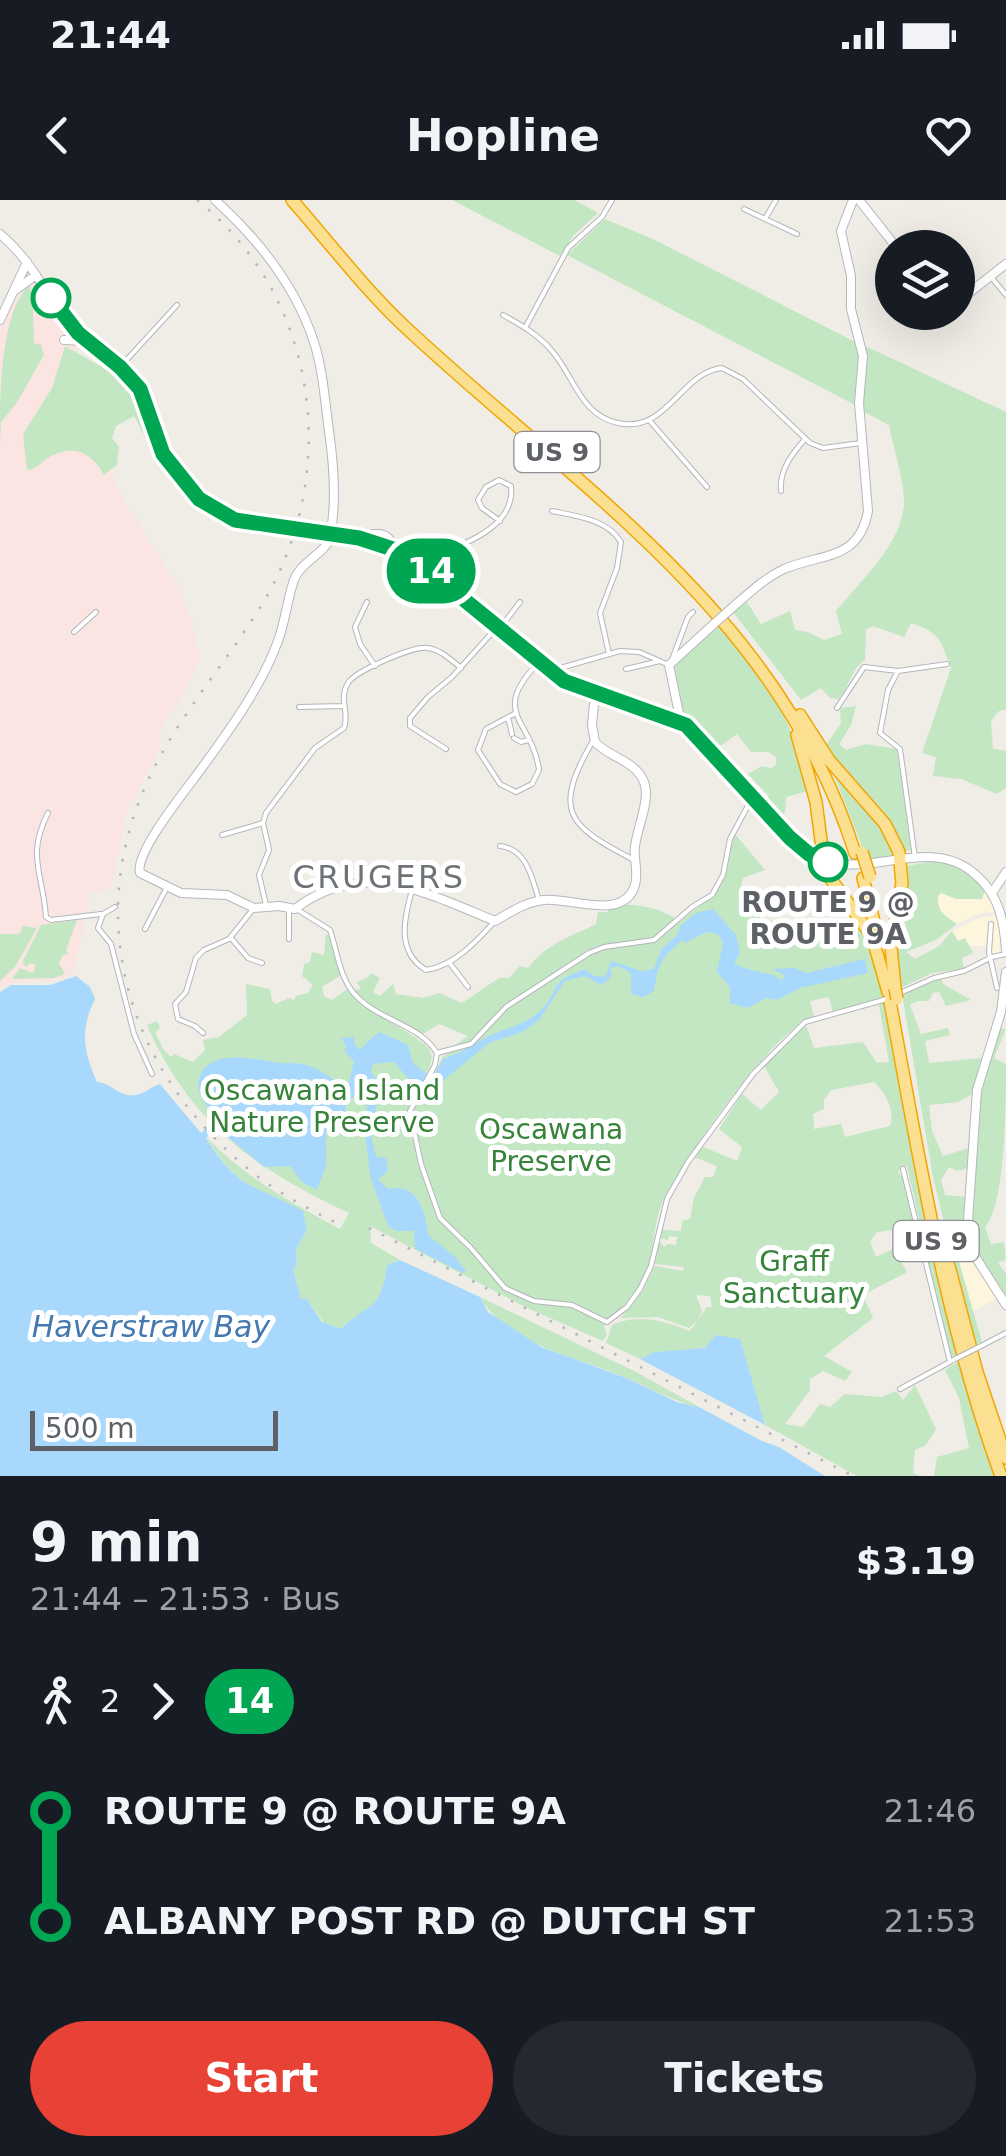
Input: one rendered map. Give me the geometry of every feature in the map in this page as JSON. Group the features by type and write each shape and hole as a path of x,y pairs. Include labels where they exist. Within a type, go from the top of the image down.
{"highway":[{"name":"US 9","path":"292,200 400,322 689,582 730,627 770,682 817,761 858,852"},
{"name":"US 9","path":"302,200 406,317 694,576 752,644 800,715 830,772 866,878 949,1266 1006,1458"},
{"path":"770,682 794,727 806,765 830,881 874,938 893,995"},
{"path":"800,715 829,760 885,824 908,858 891,947 893,995"},
{"name":"US 9","path":"893,995 949,1302 972,1390 1001,1476"}],"street":[{"path":"215,200 260,248 294,296 314,341 332,456 334,496 330,534 327,545 295,575 280,637 265,669 204,766 168,812 140,860 138,872 166,888 227,896 254,908 292,908 330,930 344,978 358,998 422,1037 437,1053"},
{"path":"525,328 568,248 602,216 612,200"},
{"path":"765,219 776,200"},
{"path":"626,669 665,663 774,574 842,551 858,540 868,512 859,394 863,356 849,299 851,276 841,231 856,200 882,230"},
{"path":"744,209 797,234"},
{"path":"0,234 27,262 62,315 85,341 120,367 143,393 169,464 199,499 235,520 359,538 396,548 420,562 550,671 595,693 681,723 707,745 796,844 823,860 852,866 942,857 977,876 992,893 1002,916 1006,952 964,971 932,978 870,1006 808,1020 794,1030 750,1079 688,1162 662,1212 646,1278 633,1300 613,1320 603,1321 572,1305 534,1301 504,1288 474,1250 443,1222 425,1178 411,1122 412,1104 437,1053"},
{"path":"0,320 27,262"},
{"path":"975,289 1006,264"},
{"path":"14,291 36,275"},
{"path":"991,277 1006,295"},
{"path":"120,367 177,305"},
{"path":"503,314 557,357 577,393 602,417 633,425 649,420 702,374 722,368 743,379 805,439 823,448 861,443"},
{"path":"64,340 85,341"},
{"path":"649,420 707,487"},
{"path":"782,491 780,483 789,460 805,439"},
{"path":"420,562 480,535 500,521 512,496 511,486 499,480 486,487 478,500 482,508 500,521"},
{"path":"552,511 594,520 610,528 621,542 617,568 600,613 609,654"},
{"path":"367,602 355,627 360,644 375,666"},
{"path":"446,748 417,732 410,726 410,718 520,602"},
{"path":"74,632 96,612"},
{"path":"681,723 665,663 693,612"},
{"path":"267,906 258,875 269,850 266,813 315,748 344,728 347,720 342,697 352,677 401,653 425,647 461,668"},
{"path":"550,671 609,654 639,652 665,663"},
{"path":"516,713 486,729 478,750 500,784 511,791 528,788 538,773 536,757 516,713 514,692 539,662"},
{"path":"837,708 864,667 898,671 948,664"},
{"path":"898,671 888,690 880,733 900,749 908,858"},
{"path":"595,693 594,739 572,784 573,819 590,837 635,861"},
{"path":"299,707 343,706"},
{"path":"508,717 513,736 521,742 528,740"},
{"path":"413,888 403,926 410,951 420,968 426,970 450,962 495,921 539,900 564,899 605,906 618,903 631,893 636,884 635,861 646,781 641,773 601,749 594,739"},
{"path":"437,1053 470,1044 498,1013 589,953 604,947 649,942 667,932 716,890 728,844 752,799"},
{"path":"48,813 35,851 45,892 46,917 51,920 103,914 116,908"},
{"path":"222,834 264,824"},
{"path":"500,846 507,846 522,857 539,900"},
{"path":"992,893 1006,872"},
{"path":"146,873 154,882"},
{"path":"289,939 287,921 292,908 316,894 359,883 413,888 495,921"},
{"path":"145,929 166,888"},
{"path":"203,1033 178,1019 174,1007 186,992 196,958 231,938 254,908"},
{"path":"103,914 98,928 111,944 134,1034 152,1074"},
{"path":"991,924 990,958 998,988"},
{"path":"231,938 248,958 262,964"},
{"path":"450,962 468,987"},
{"path":"1006,972 1002,1025 977,1090 968,1220 976,1258 1006,1305"},
{"path":"903,1170 952,1361"},
{"path":"900,1389 1006,1333"}],"shaded area":[{"path":"27,271 78,343 70,378 104,442 119,493 174,579 190,614 199,657 192,679 161,728 160,747 127,810 111,888 90,893 74,974 49,981 20,981 0,989 0,329"},
{"path":"985,890 995,912 981,913 957,924 937,906 942,893 957,899"},
{"path":"999,916 999,953 992,954 990,946 969,946 965,939 958,941 952,931 981,917"},
{"path":"967,1241 977,1267 998,1298 972,1311 956,1251"}],"green space":[{"path":"452,200 574,200 598,213 574,235 560,256"},
{"path":"605,219 655,240 859,344 857,406 567,255"},
{"path":"29,285 36,304 34,343 41,345 44,355 1,422 0,443 2,380 7,335 19,298"},
{"path":"863,345 1006,412 1006,709 991,721 993,749 1006,751 1006,788 997,794 961,779 933,776 936,757 922,753 951,668 934,634 911,623 904,637 873,626 866,629 865,660 838,699 830,698 821,688 801,700 733,612 747,602 761,624 790,611 795,630 824,640 842,634 836,611 878,562 895,534 904,504 903,486 889,425 862,411 866,365"},
{"path":"65,346 119,377 123,374 141,398 148,416 156,445 150,446 134,416 116,426 112,438 119,447 117,465 104,475 87,455 73,450 57,453 27,470 23,434 52,388"},
{"path":"719,623 764,681 793,735 808,791 786,797 785,813 774,818 760,803 769,796 748,774 762,766 776,765 776,757 768,752 751,752 737,734 716,749 685,721 675,668 680,658"},
{"path":"856,706 851,725 839,744 846,750 866,744 897,749 911,850 904,851 887,819 825,747 841,723 840,708"},
{"path":"830,765 873,812 896,856 867,859"},
{"path":"735,834 765,870 743,878 739,897 773,897 770,907 758,909 757,915 764,920 820,927 854,918 874,948 883,998 833,1013 829,997 810,1001 814,1017 797,1026 753,1070 671,1187 658,1215 643,1280 604,1327 607,1335 603,1341 527,1308 370,1226 371,1243 400,1260 387,1265 381,1291 372,1304 341,1329 324,1323 307,1299 301,1299 293,1269 297,1265 296,1249 307,1230 303,1212 238,1177 206,1137 253,1177 340,1229 349,1213 284,1179 228,1139 183,1089 147,1025 157,1021 160,1028 155,1032 171,1057 174,1054 193,1062 205,1050 203,1040 219,1037 247,1015 246,984 270,989 276,1004 308,993 313,985 302,976 304,964 310,962 312,952 324,955 326,934 330,936 341,975 322,987 324,996 332,1000 347,989 355,998 427,1047 431,1061 421,1084 432,1078 443,1056 473,1044 472,1041 448,1050 468,1036 439,1024 421,1035 372,1008 354,990 361,989 357,982 370,973 380,978 373,992 380,996 393,984 396,994 423,998 439,993 462,1003 499,978 509,978 520,966 528,968 559,942 596,924 598,912 608,912 608,907 646,907 680,922 722,882"},
{"path":"935,861 964,870 985,890 982,899 957,899 941,893 940,910 957,924 936,940 906,952 915,959 939,946 952,931 958,941 965,938 973,953 962,958 964,969 932,973 901,988 894,949 906,866"},
{"path":"77,920 66,950 69,954 63,955 59,963 65,974 12,979 20,968 33,973 36,965 30,963 27,967 22,963 41,925"},
{"path":"23,926 37,928 15,967 0,981 0,934 19,934"},
{"path":"941,977 943,984 971,1000 946,1006 939,992 933,993 929,1001 910,1005 921,1034 948,1028 950,1035 925,1041 929,1063 981,1058 974,1093 958,1102 929,1105 932,1131 943,1156 969,1148 968,1168 957,1171 949,1167 941,1180 945,1195 967,1197 967,1241 956,1251 982,1342 974,1345 933,1177 902,994"},
{"name":"Graff Sanctuary","path":"884,1002 928,1229 958,1354 950,1357 907,1166 902,1166 898,1172 906,1180 914,1227 877,1232 870,1242 876,1257 893,1249 907,1272 863,1295 873,1318 824,1356 852,1372 845,1381 823,1371 810,1379 810,1390 785,1424 803,1427 820,1404 830,1407 845,1394 882,1397 896,1391 903,1400 915,1385 936,1429 926,1445 915,1450 913,1473 920,1476 857,1476 765,1425 739,1339 640,1359 606,1343 612,1325 622,1321 641,1319 690,1331 707,1307 712,1307 710,1296 696,1295 702,1311 689,1328 658,1317 621,1318 642,1292 655,1266 683,1271 684,1267 655,1264 659,1242 665,1247 676,1245 677,1237 660,1238 661,1230 681,1231 682,1221 690,1219 694,1198 705,1177 713,1177 717,1166 694,1157 703,1147 737,1161 742,1147 719,1129 742,1094 761,1110 779,1092 764,1066 806,1025 814,1048 863,1042 877,1063 889,1062 879,1005","holes":["874,1082 886,1097 890,1126 845,1137 841,1124 814,1129 813,1114 824,1109 824,1100 831,1090"]},
{"path":"999,1028 1006,1029 994,1058 1006,1064 1003,1152 997,1198 985,1227 991,1244 1004,1242 1006,1260 998,1263 1006,1274 1006,1300 981,1263 971,1226 978,1101"},
{"path":"480,1297 699,1407 526,1339 508,1328"},
{"path":"960,1360 998,1476 934,1476 937,1457 969,1448 959,1398 945,1370"}],"water":[{"name":"Haverstraw Bay","path":"713,909 736,935 740,953 734,963 741,966 782,980 785,976 773,969 795,968 806,973 865,959 868,973 800,988 748,1008 730,1003 730,987 717,972 723,943 718,934 706,932 685,943 682,940 669,953 659,967 654,991 643,997 631,994 631,973 618,966 610,968 612,976 602,985 585,976 565,981 539,1020 522,1032 489,1043 438,1085 411,1082 394,1062 373,1064 371,1072 377,1079 371,1085 376,1106 370,1126 365,1126 368,1098 357,1094 347,1102 345,1112 326,1116 326,1166 317,1190 302,1182 290,1166 264,1167 217,1128 206,1138 238,1177 303,1211 307,1230 296,1249 297,1265 293,1269 301,1299 307,1299 322,1322 341,1329 377,1299 387,1265 400,1260 480,1297 488,1312 541,1347 624,1377 677,1402 699,1407 779,1447 825,1476 0,1476 0,992 11,985 50,985 76,976 90,987 95,999 85,1040 97,1082 130,1095 160,1084 201,1133 212,1122 198,1085 204,1069 212,1062 234,1058 302,1064 323,1072 342,1088 348,1087 354,1061 345,1052 341,1038 355,1037 359,1050 379,1032 408,1045 413,1063 432,1078 443,1059 535,1015 560,982 573,974 585,969 594,976 605,977 611,961 641,971 654,969 661,950 678,934 680,926 696,913"},
{"path":"365,1131 370,1131 376,1157 386,1158 388,1171 378,1179 388,1189 413,1194 422,1208 428,1235 466,1271 463,1273 415,1249 414,1231 396,1231 388,1226 370,1176"},
{"path":"716,1335 740,1339 765,1425 640,1359 655,1352 705,1348"}],"railway":[{"path":"197,200 237,239 269,284 291,333 304,384 309,438 304,492 290,545 267,596 171,737 145,787 126,842 118,896 120,949 132,1001 152,1050 179,1096 215,1138 257,1176 342,1226"},
{"path":"369,1228 853,1476"}],"bus line":[{"name":"14","path":"51,298 78,333 140,389 163,454 184,483 210,507 235,520 359,538 408,554 564,681 686,725 790,838 809,854 828,862"}],"place":[{"name":"ROUTE 9 @ ROUTE 9A","path":"828,862"}],"district":[{"name":"CRUGERS","path":"379,877"}],"park label":[{"name":"Oscawana Island Nature Preserve","path":"322,1106"},
{"name":"Oscawana Preserve","path":"551,1145"}]}
